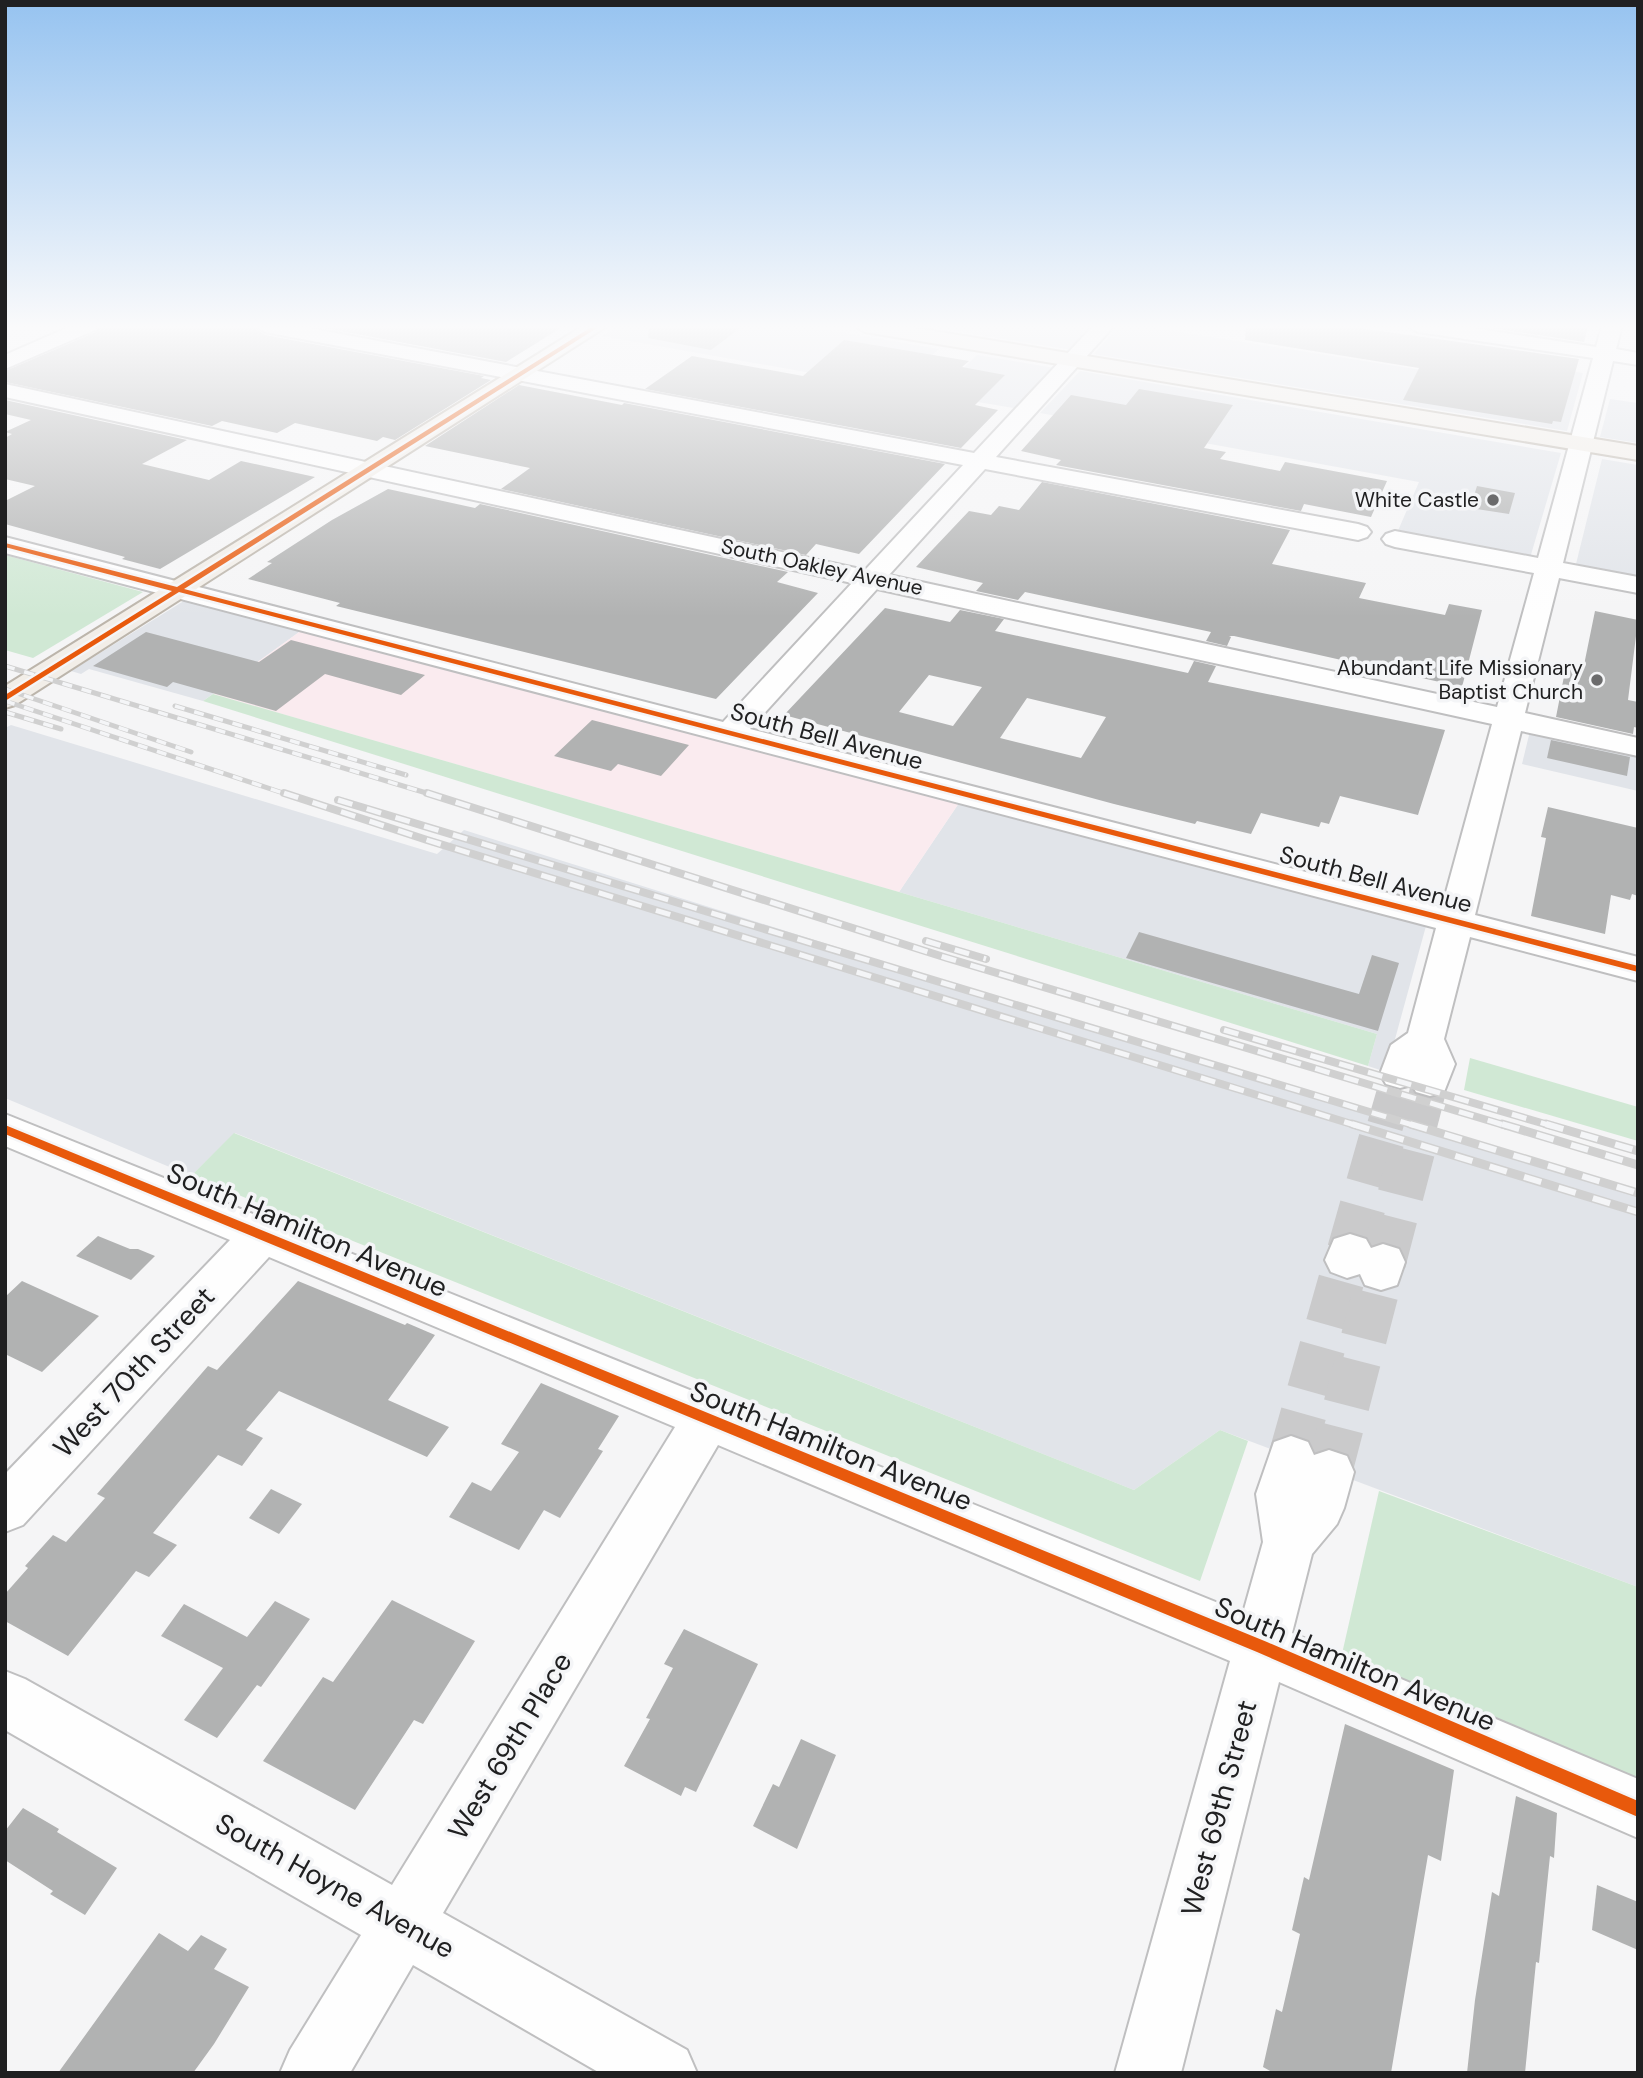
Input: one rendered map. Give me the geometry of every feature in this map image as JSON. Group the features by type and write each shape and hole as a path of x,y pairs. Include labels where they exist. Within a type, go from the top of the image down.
{"main road":[{"path":"5,699 444,423"},
{"path":"1454,423 1638,453"}],"street":[{"name":"South Oakley Avenue","path":"155,423 1638,747"},
{"path":"779,423 1358,532"},
{"path":"729,733 1015,423"},
{"path":"1415,1078 1435,1063 1425,1040 1587,423"},
{"path":"1395,539 1638,585"},
{"name":"South Bell Avenue","path":"5,545 1638,969"},
{"name":"South Hamilton Avenue","path":"5,1129 1262,1647 1638,1809"},
{"name":"West 70th Street","path":"5,1509 262,1235"},
{"name":"West 69th Place","path":"313,2073 707,1419"},
{"name":"West 69th Street","path":"1148,2073 1289,1542 1319,1508 1310,1465"},
{"name":"South Hoyne Avenue","path":"5,1699 664,2073"}],"shaded area":[{"path":"1095,423 1385,423 1561,453 1530,558 1397,533 1419,482"},
{"path":"1518,423 1569,423 1567,431"},
{"path":"1604,423 1638,423 1638,443 1600,437"},
{"path":"1602,459 1638,465 1638,579 1575,568"},
{"path":"187,599 302,630 203,701 89,669 81,674 71,671"},
{"path":"302,630 959,803 899,892 213,694"},
{"path":"11,725 437,854 464,830 1060,1017 1638,1191 1638,1587 1220,1430 1134,1490 235,1133 191,1176 5,1098 5,728"},
{"path":"1530,731 1638,755 1638,791 1522,764"},
{"path":"959,803 1426,926 1386,1072 1368,1066 1377,1034 899,892"}],"green space":[{"path":"5,555 143,592 33,658 5,650"},
{"path":"213,694 899,892 1377,1034 1368,1066 203,701"},
{"path":"1470,1058 1638,1107 1638,1141 1464,1090"},
{"path":"234,1133 1134,1490 1220,1430 1248,1441 1200,1581 191,1176"},
{"path":"1379,1491 1638,1587 1638,1790 1339,1667"}],"building":[{"path":"25,423 110,423 187,440 142,464 209,480 241,461 315,477 160,569 5,524 5,501 35,486 5,479 5,438 12,434 5,432"},
{"path":"198,423 218,423 212,426"},
{"path":"231,423 422,423 395,440 383,437 377,441 295,423 277,433"},
{"path":"460,423 729,423 945,464 859,554 816,544 806,555 501,489 530,468 425,446"},
{"path":"827,423 985,423 961,448"},
{"path":"1046,423 1221,423 1204,448 1226,452 1220,459 1280,471 1285,462 1387,481 1371,517 1304,504 1301,511 1056,465 1061,460 1021,451"},
{"path":"1042,482 1290,530 1272,564 1366,583 1359,598 1445,615 1449,604 1482,610 1462,687 1234,636 1229,636 1231,637 1227,646 1206,641 1211,632 1025,592 1018,600 976,591 983,583 916,567 969,511 991,515 999,506 1019,510"},
{"name":"White Castle","path":"1477,486 1515,493 1509,514 1470,508"},
{"path":"388,489 475,508 480,504 788,572 777,582 818,593 716,699 336,606 340,603 248,579 272,563 267,562 332,520"},
{"path":"885,608 950,622 960,610 1004,619 995,631 1188,673 1194,661 1216,666 1208,682 1445,730 1418,815 1340,796 1329,824 1321,822 1319,827 1261,813 1251,834 1197,821 1195,824 1114,804 784,715","holes":["929,675 982,687 953,726 899,712","1027,698 1106,717 1081,758 1000,738"]},
{"path":"1595,611 1638,620 1628,700 1638,702 1638,728 1634,727 1633,734 1556,717 1567,661 1584,665"},
{"path":"146,632 259,662 291,640 425,675 401,695 325,674 276,711 173,682 167,687 93,666"},
{"path":"592,720 689,745 661,776 618,764 611,771 554,756"},
{"path":"1551,740 1630,757 1627,776 1547,758"},
{"path":"1548,807 1638,828 1638,896 1632,894 1630,900 1611,895 1605,934 1531,916 1546,838 1541,837"},
{"path":"1139,932 1359,994 1372,955 1399,963 1378,1031 1126,958"},
{"path":"98,1236 155,1256 131,1280 76,1256"},
{"path":"22,1281 99,1316 42,1372 5,1354 5,1297"},
{"path":"298,1281 435,1335 388,1400 449,1427 427,1457 279,1391 246,1430 263,1438 242,1466 218,1455 153,1533 177,1545 149,1577 136,1571 68,1656 5,1621 5,1594 28,1568 25,1566 53,1535 66,1542 105,1498 97,1494 208,1366 217,1370"},
{"path":"541,1383 619,1416 598,1449 603,1451 560,1518 544,1510 519,1550 449,1517 472,1482 491,1491 519,1452 501,1444"},
{"path":"271,1489 302,1504 279,1534 249,1518"},
{"path":"392,1600 475,1641 423,1724 414,1720 355,1810 263,1761 323,1677 333,1682"},
{"path":"275,1601 310,1619 261,1687 257,1685 217,1738 184,1720 223,1668 161,1636 184,1604 247,1637"},
{"path":"684,1629 758,1664 696,1792 685,1787 681,1796 624,1766 650,1719 646,1718 673,1668 664,1664"},
{"path":"1345,1724 1454,1770 1441,1861 1428,1855 1391,2073 1274,2073 1263,2067 1276,2009 1282,2012 1300,1934 1292,1930 1304,1877 1309,1880"},
{"path":"801,1739 836,1755 797,1849 753,1826 773,1784 779,1787"},
{"path":"1516,1796 1557,1813 1554,1858 1550,1856 1539,1963 1536,1962 1525,2073 1467,2073 1492,1892 1499,1896"},
{"path":"23,1808 117,1868 85,1915 50,1894 53,1891 5,1860 5,1831"},
{"path":"1597,1885 1638,1902 1638,1950 1592,1930"},
{"path":"159,1933 188,1951 201,1935 227,1949 214,1969 249,1987 214,2044 193,2073 58,2073"}],"tunnel":[{"path":"1385,1126 1400,1074"},
{"path":"1419,1126 1430,1082"},
{"path":"1350,1251 1386,1124"},
{"path":"1383,1262 1419,1124"},
{"path":"1291,1458 1347,1260"},
{"path":"1329,1472 1381,1272"}],"railway":[{"path":"5,666 433,795"},
{"path":"5,689 191,752"},
{"path":"5,701 289,795"},
{"path":"175,706 406,775"},
{"path":"5,712 61,729"},
{"path":"284,793 427,840 1358,1126"},
{"path":"427,793 947,958 1507,1126"},
{"path":"338,800 1416,1126"},
{"path":"926,941 986,959"},
{"path":"1224,1030 1552,1126"},
{"path":"1352,1124 1638,1212"},
{"path":"1410,1124 1638,1193"},
{"path":"1502,1124 1638,1165"},
{"path":"1546,1124 1638,1151"}],"cycle path":[{"path":"5,699 443,423"},
{"path":"5,545 1638,969"},
{"path":"5,1129 1262,1647 1638,1809"}],"place":[{"name":"White Castle","path":"1493,500"},
{"name":"Abundant Life Missionary Baptist Church","path":"1597,680"}]}
